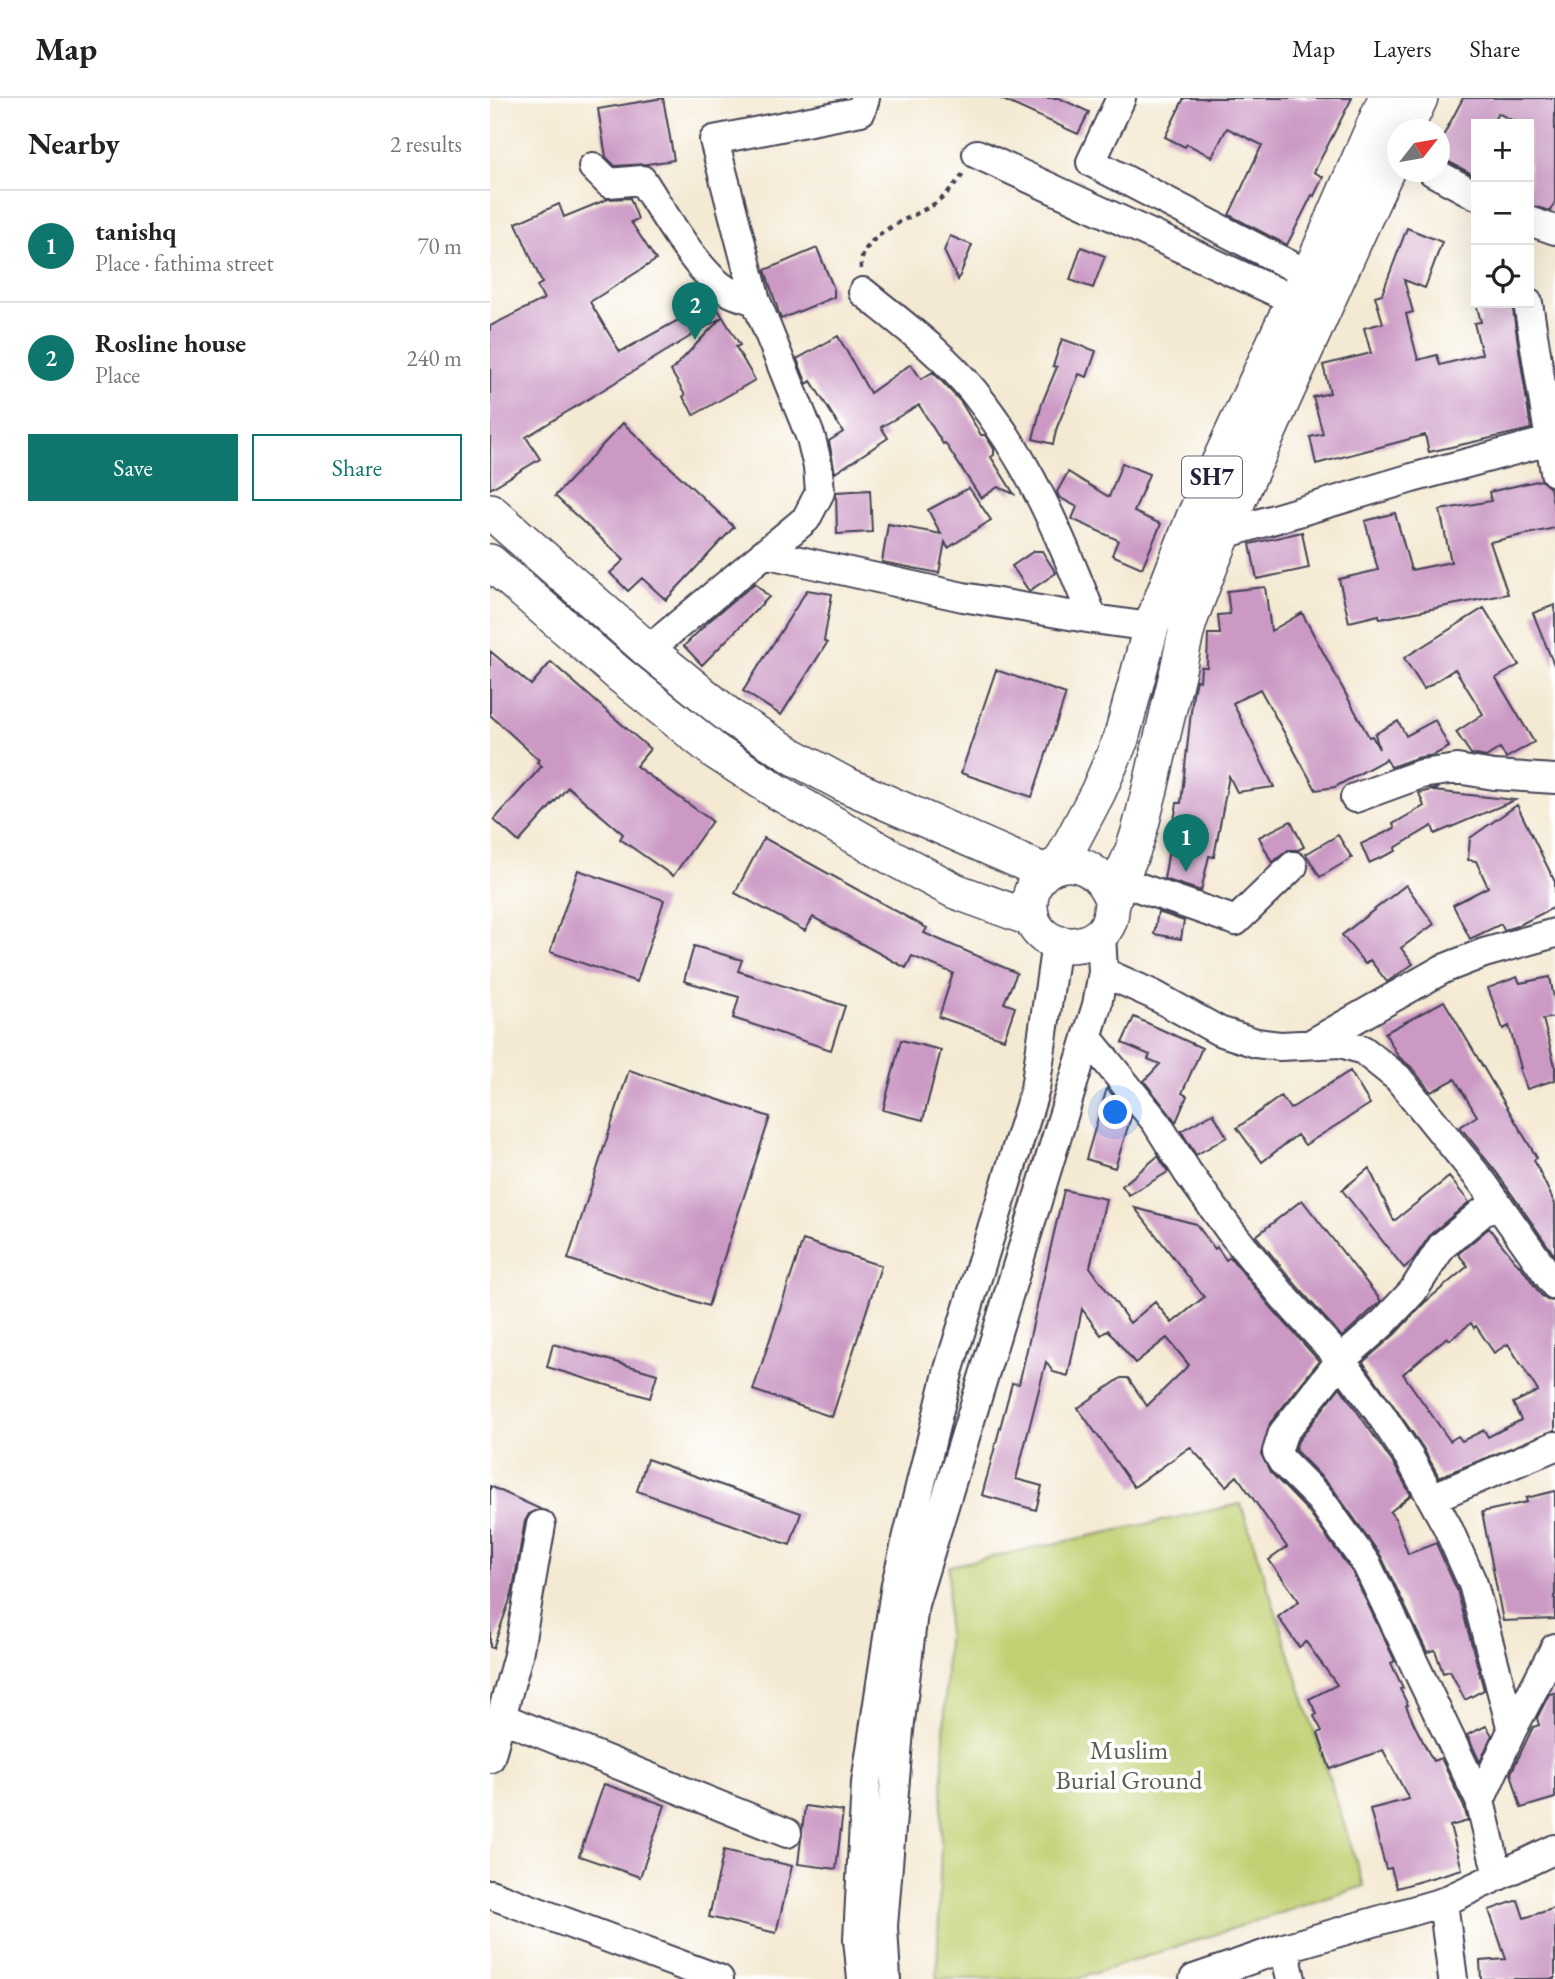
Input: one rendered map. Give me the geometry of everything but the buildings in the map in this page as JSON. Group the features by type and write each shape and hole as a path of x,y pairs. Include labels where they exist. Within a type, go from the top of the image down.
{"main road":[{"name":"SH7","path":"1044,931 1029,902 1034,885 1053,868 1098,792 1121,739 1151,627 1194,517 1302,287 1386,98"},
{"name":"SH7","path":"1411,119 1420,98"},
{"name":"SH7","path":"1101,934 1111,916 1116,890 1137,840 1188,625 1224,534 1387,172"},
{"path":"490,511 648,650 732,718 794,757 897,809 1053,868 1077,863 1093,870 1116,890"},
{"path":"490,562 620,676 716,751 778,792 955,891 1073,946 1089,942 1101,934"}],"street":[{"path":"648,650 806,519 820,492 818,467 811,438 756,301 715,140 861,111 866,98"},
{"path":"1121,98 1091,162 1302,287"},
{"path":"977,154 1302,287"},
{"path":"593,167 609,183 642,180 712,279 729,292 756,301"},
{"path":"1450,181 1471,192"},
{"path":"1534,223 1555,230"},
{"path":"863,292 930,346 974,392 1032,477 1061,537 1093,619"},
{"path":"1529,308 1555,472"},
{"path":"1224,534 1549,440"},
{"path":"764,553 963,597 1151,627"},
{"path":"1354,798 1421,774 1457,769 1494,775 1555,779"},
{"path":"1116,890 1236,921 1293,866"},
{"path":"862,1979 858,1939 866,1783 896,1584 948,1369 1035,1089 1044,931"},
{"path":"1309,1045 1443,969 1484,953 1555,933"},
{"path":"886,1979 883,1926 898,1730 914,1604 1097,1005 1103,972 1101,934"},
{"path":"1103,972 1154,995 1219,1031 1256,1043 1280,1046 1341,1043 1363,1050 1398,1079 1496,1201 1555,1285"},
{"path":"1087,1037 1156,1122 1188,1174 1231,1232 1283,1296 1341,1360 1409,1457 1447,1526 1473,1584 1512,1730"},
{"path":"1496,1201 1442,1246 1413,1291 1383,1323 1341,1360 1283,1433 1277,1452 1282,1461 1320,1499 1367,1566 1480,1801 1498,1876"},
{"path":"1432,1498 1555,1447"},
{"path":"490,1758 518,1655 541,1525"},
{"path":"1480,1801 1512,1730 1555,1648"},
{"path":"502,1718 787,1833"},
{"path":"1194,1979 1284,1948 1443,1902 1555,1849"},
{"path":"490,1894 719,1979"},
{"path":"1443,1902 1452,1979"},
{"path":"1284,1948 1291,1979"}],"path":[{"path":"863,292 860,264 870,243 896,223 938,202 958,181 977,154"}],"green space":[{"name":"Muslim Burial Ground","path":"1241,1504 1364,1886 1077,1979 937,1979 949,1566"}],"place":[{"name":"Rosline house","path":"695,340"},
{"name":"tanishq","path":"1186,872"}]}
